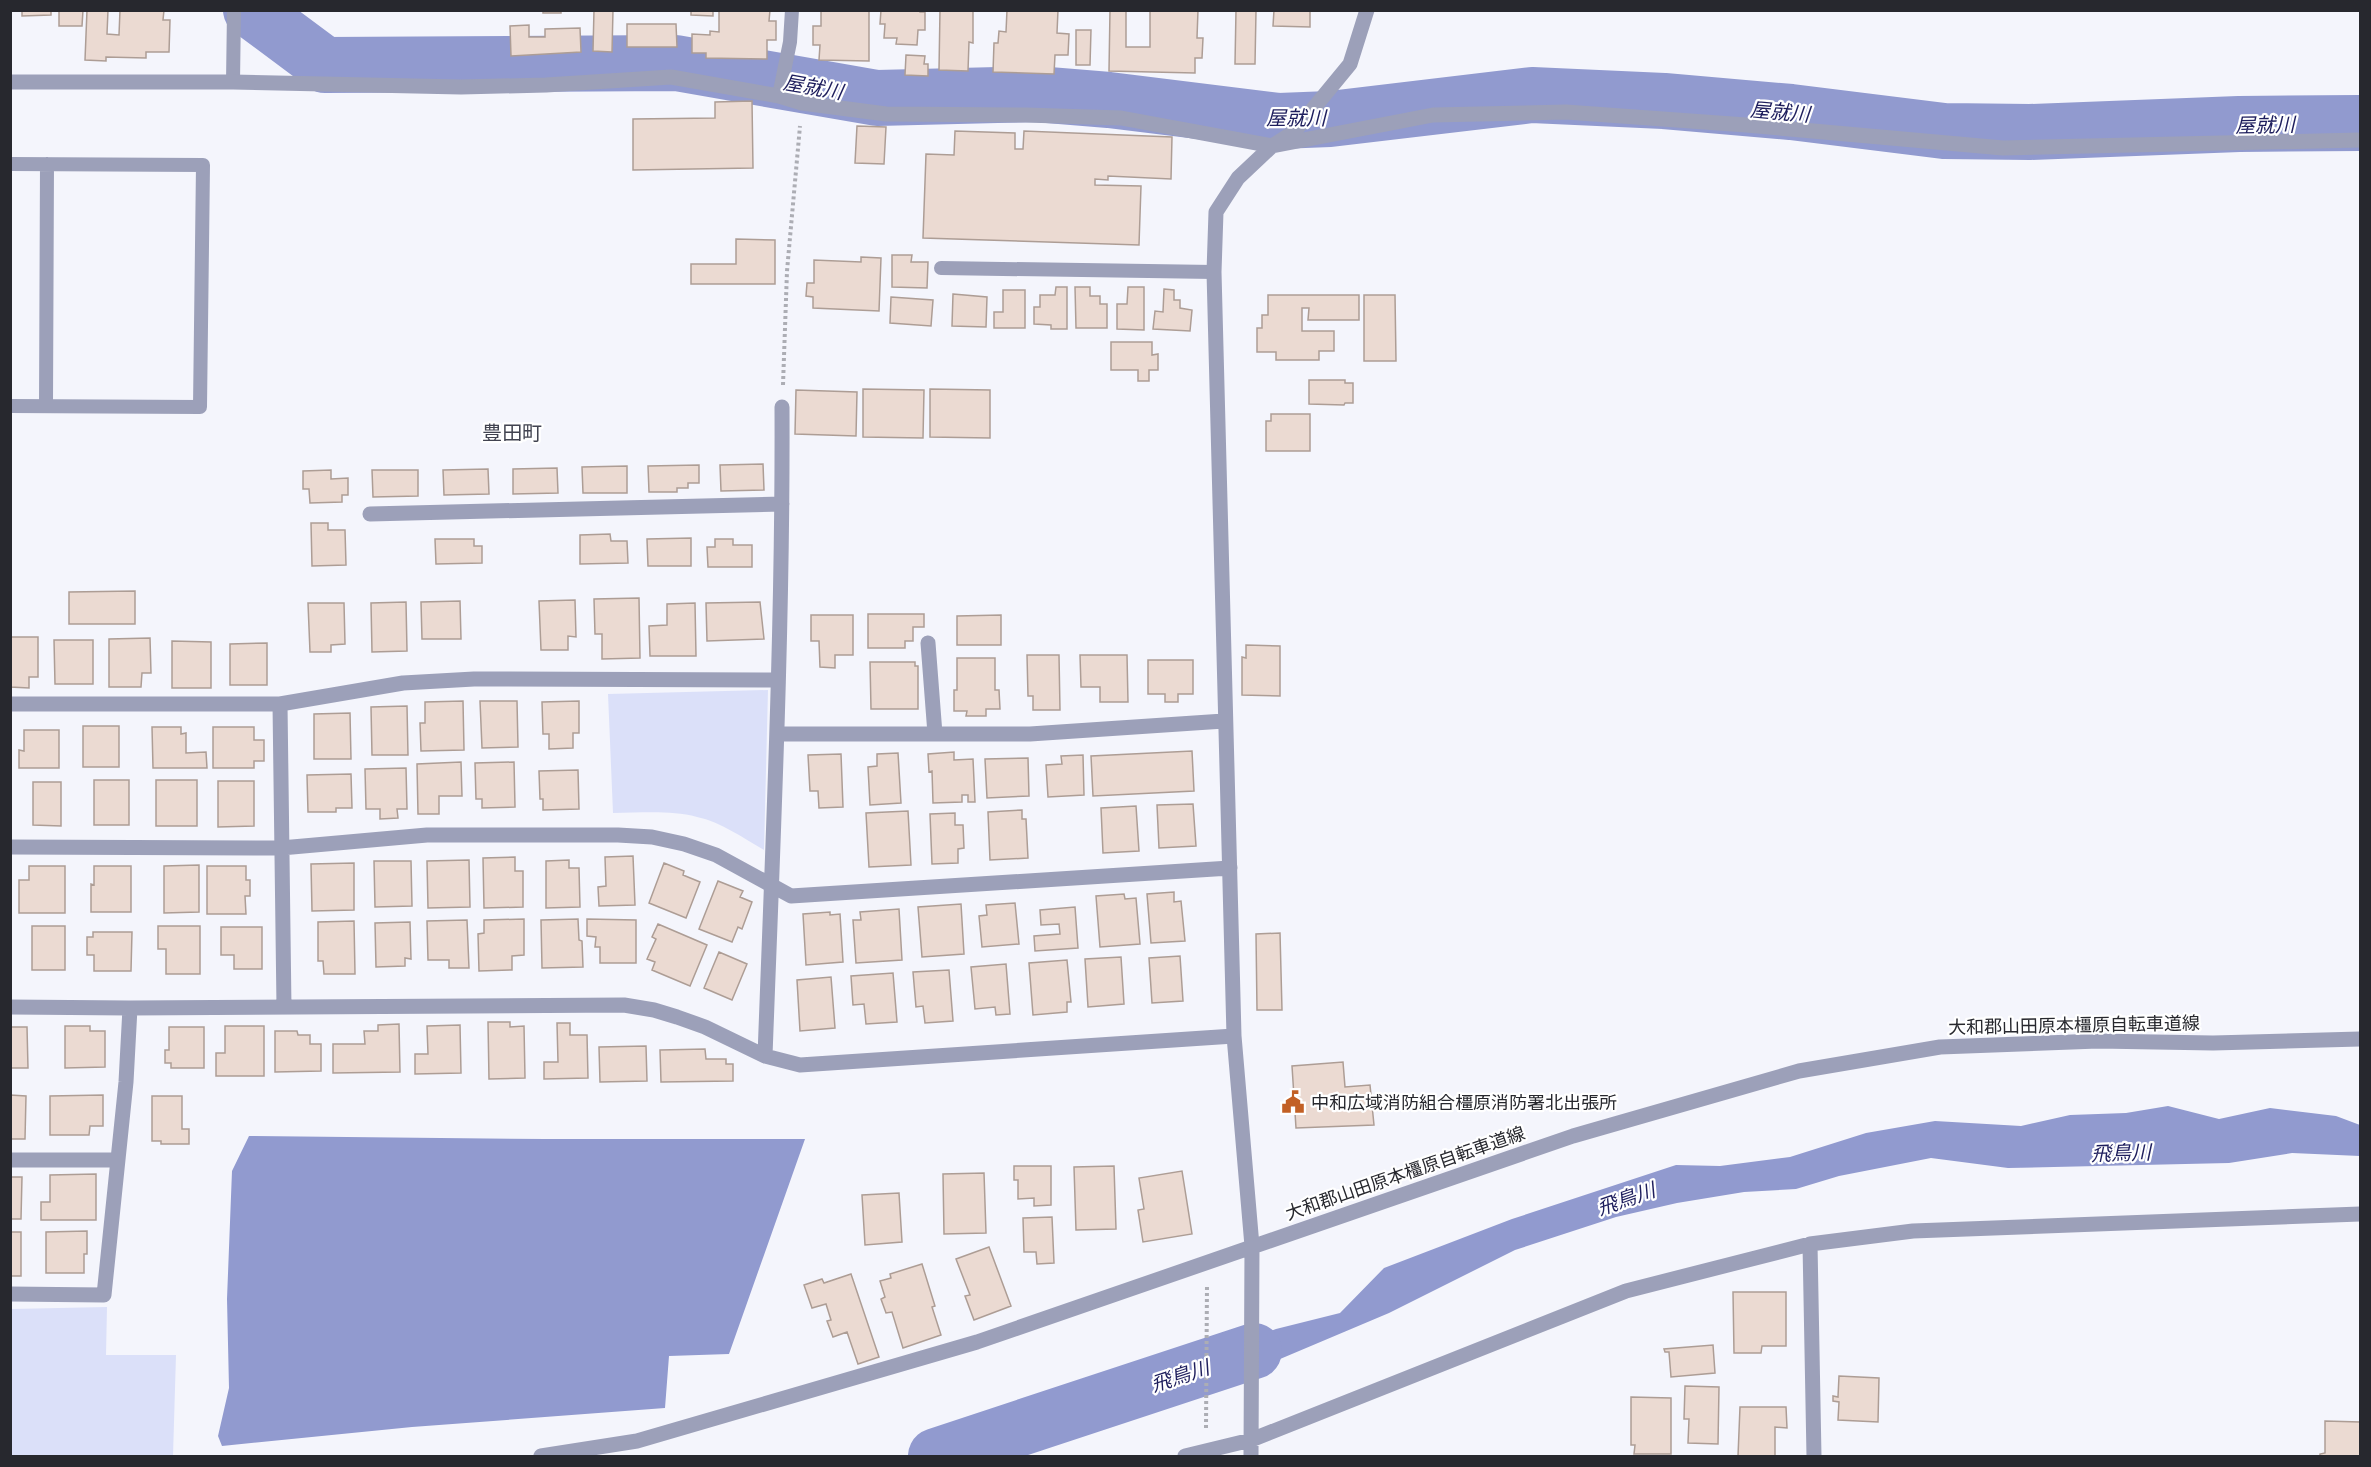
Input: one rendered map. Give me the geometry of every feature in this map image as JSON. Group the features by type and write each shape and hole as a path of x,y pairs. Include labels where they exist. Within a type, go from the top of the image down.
{"street":[{"path":"1251,1456 1252,1246 1234,1036 1214,272 1216,213 1238,178 1272,146 1294,132 1350,64 1362,33 1367,10"},
{"path":"10,82 233,82 461,87 546,85 671,77 782,84 802,103 886,114 1121,118 1272,146 1433,116 1566,112 1746,125 2003,148 2361,140"},
{"path":"765,1056 777,734 782,407"},
{"path":"370,514 782,504"},
{"path":"928,643 935,734"},
{"path":"10,705 280,704 403,683 474,679 777,680"},
{"path":"280,704 284,1007"},
{"path":"777,734 1030,734 1224,721"},
{"path":"10,847 281,848 427,835 652,837 684,844 716,855 791,896 1230,868"},
{"path":"10,1007 624,1005 654,1010 705,1027 765,1056 800,1065 1234,1036"},
{"path":"10,1294 104,1295 126,1082 130,1008"},
{"name":"大和郡山田原本橿原自転車道線","path":"541,1456 638,1442 977,1342 1573,1136 1799,1071 1940,1047 2098,1041 2213,1042 2361,1039"},
{"path":"10,1160 117,1160"},
{"path":"1185,1456 1251,1440 1626,1291 1810,1244 1913,1231 2361,1214"},
{"path":"1810,1244 1814,1456"}],"lane":[{"path":"233,82 234,10"},
{"path":"782,84 790,42 792,10"},
{"path":"10,164 203,165 200,407 10,406"},
{"path":"46,406 47,164"},
{"path":"941,268 1214,272"}],"path":[{"path":"782,407 787,271 802,103"},
{"path":"1206,1431 1207,1276"}],"shaded area":[{"path":"768,690 764,850 723,826 706,819 666,813 613,813 608,694"},
{"path":"107,1307 106,1355 176,1355 173,1456 11,1456 11,1309"}],"water":[{"path":"2168,1106 2219,1119 2270,1108 2336,1116 2360,1125 2360,1156 2292,1153 2229,1163 2008,1168 1931,1158 1839,1176 1796,1189 1744,1192 1677,1203 1616,1217 1515,1250 1389,1313 1273,1362 1197,1384 1164,1365 1195,1360 1276,1329 1340,1313 1384,1268 1512,1219 1676,1165 1720,1166 1790,1157 1866,1133 1935,1121 2021,1126 2070,1115 2126,1113"},
{"path":"249,1136 805,1139 729,1354 669,1356 665,1408 412,1427 222,1446 218,1436 229,1388 227,1299 232,1171"}],"building":[{"path":"22,10 51,10 51,15 22,16"},
{"path":"59,10 83,10 82,26 59,26"},
{"path":"87,10 108,10 107,34 119,35 120,10 164,10 163,20 170,20 169,52 146,52 146,58 106,57 106,61 85,60"},
{"path":"543,10 561,10 561,13 543,13"},
{"path":"594,10 613,10 612,52 593,51"},
{"path":"691,10 713,10 713,16 691,15"},
{"path":"719,10 770,10 769,21 776,21 776,40 767,40 767,59 706,58 706,53 692,53 692,34 710,35 710,31 719,32"},
{"path":"821,10 869,10 869,61 819,60 820,45 813,45 813,26 821,26"},
{"path":"881,10 925,12 925,30 918,30 917,45 896,44 897,38 884,38 885,24 880,24"},
{"path":"940,10 973,10 973,43 969,42 968,71 939,70"},
{"path":"1007,10 1058,10 1057,33 1069,34 1068,55 1055,55 1054,74 993,72 994,43 998,43 999,31 1006,32"},
{"path":"1110,10 1126,10 1126,47 1150,47 1150,10 1198,10 1197,38 1203,38 1202,58 1195,58 1195,73 1109,71"},
{"path":"1236,10 1256,11 1255,64 1235,64"},
{"path":"1274,10 1310,10 1310,27 1273,26"},
{"path":"627,24 676,24 677,47 627,47"},
{"path":"529,25 529,37 545,37 545,29 580,28 581,52 511,56 510,26"},
{"path":"1076,30 1091,30 1090,65 1076,65"},
{"path":"906,55 925,56 924,64 928,64 928,76 905,75"},
{"path":"752,101 753,168 633,170 633,119 715,118 715,102"},
{"path":"857,126 886,127 884,164 855,163"},
{"path":"955,131 1015,133 1015,149 1023,149 1024,131 1172,137 1171,179 1108,176 1108,180 1095,179 1095,185 1141,186 1139,245 923,238 926,154 954,155"},
{"path":"736,239 775,240 775,284 691,284 691,264 736,264"},
{"path":"892,255 912,255 911,262 928,262 927,288 892,287"},
{"path":"861,257 881,258 879,311 813,308 813,297 806,296 807,283 814,283 814,260 861,262"},
{"path":"1056,287 1067,287 1067,329 1051,329 1051,325 1034,324 1034,307 1040,307 1040,295 1055,295"},
{"path":"1075,287 1090,287 1090,296 1100,296 1100,304 1107,304 1107,328 1076,328"},
{"path":"1128,287 1144,287 1144,330 1117,329 1117,304 1127,304"},
{"path":"1164,289 1174,290 1174,300 1180,300 1180,308 1192,310 1190,331 1153,329 1155,311 1163,312"},
{"path":"1003,290 1025,290 1025,328 994,328 994,312 1003,312"},
{"path":"953,294 987,297 986,327 952,326"},
{"path":"1268,295 1359,295 1359,320 1308,320 1309,308 1302,308 1302,331 1334,331 1334,351 1319,351 1319,360 1276,360 1276,352 1257,352 1257,328 1262,328 1262,315 1268,315"},
{"path":"1364,295 1395,295 1396,361 1364,361"},
{"path":"891,297 933,300 931,326 890,323"},
{"path":"1111,342 1152,342 1152,355 1158,354 1158,370 1149,370 1149,381 1138,381 1138,370 1111,370"},
{"path":"1309,380 1345,380 1345,383 1353,383 1353,403 1309,404"},
{"path":"863,389 924,390 923,438 863,437"},
{"path":"930,389 990,390 990,438 930,437"},
{"path":"796,390 857,392 856,436 795,434"},
{"path":"1271,414 1310,414 1310,451 1266,451 1266,421 1271,421"},
{"path":"763,464 764,490 721,491 720,465"},
{"path":"699,465 699,483 688,483 688,488 677,488 677,492 649,492 648,466"},
{"path":"627,466 627,493 583,493 582,467"},
{"path":"557,468 558,493 513,494 513,469"},
{"path":"488,469 489,494 444,495 443,470"},
{"path":"331,470 331,479 348,478 348,495 342,495 342,502 310,503 309,489 303,489 303,471"},
{"path":"372,470 418,470 418,496 373,497"},
{"path":"311,523 328,523 328,530 345,530 346,565 312,566"},
{"path":"610,534 611,541 627,541 628,563 580,564 580,535"},
{"path":"691,538 691,566 648,566 647,539"},
{"path":"435,539 474,539 474,546 482,546 482,563 436,564"},
{"path":"715,539 733,539 733,545 752,545 752,567 708,567 707,547 715,547"},
{"path":"135,591 135,624 69,624 69,592"},
{"path":"639,598 640,658 602,659 602,634 595,634 594,599"},
{"path":"575,600 576,637 568,636 568,650 541,650 539,601"},
{"path":"460,601 461,639 422,639 421,602"},
{"path":"406,602 407,651 372,652 371,603"},
{"path":"760,602 764,639 707,641 706,603"},
{"path":"308,603 344,603 345,644 331,645 331,652 310,652"},
{"path":"695,603 696,656 650,656 649,626 667,625 667,604"},
{"path":"868,614 924,614 924,627 913,627 913,641 905,641 905,648 868,648"},
{"path":"811,615 853,615 853,655 835,655 835,668 820,667 819,641 811,641"},
{"path":"1001,615 1001,645 957,645 957,616"},
{"path":"10,637 38,637 38,677 29,677 29,688 10,687"},
{"path":"150,638 151,673 142,673 141,687 109,687 109,639"},
{"path":"54,640 93,640 93,684 55,684"},
{"path":"172,641 211,642 211,688 172,688"},
{"path":"267,643 267,685 230,685 230,644"},
{"path":"1246,645 1280,646 1280,696 1242,695 1242,657 1246,658"},
{"path":"1027,655 1059,655 1060,710 1033,710 1033,696 1028,696"},
{"path":"1080,655 1127,655 1128,702 1100,702 1100,687 1081,687"},
{"path":"957,658 995,658 995,690 999,690 1000,709 986,709 986,716 966,716 967,711 954,711 954,690 957,690"},
{"path":"1148,660 1193,660 1193,694 1178,694 1178,702 1165,702 1165,694 1148,694"},
{"path":"870,662 915,662 915,666 918,666 918,709 871,709"},
{"path":"463,701 464,750 421,751 420,723 425,723 425,702"},
{"path":"480,701 517,701 518,747 482,748"},
{"path":"579,701 579,733 573,733 573,748 549,749 549,734 543,734 542,702"},
{"path":"407,706 408,755 372,755 371,707"},
{"path":"350,713 351,759 314,759 314,714"},
{"path":"83,726 119,726 119,767 83,767"},
{"path":"152,727 181,727 181,734 186,733 186,753 206,752 207,768 153,768"},
{"path":"213,727 254,727 254,740 264,740 264,761 254,761 254,768 213,768"},
{"path":"24,730 59,730 59,768 19,768 19,750 24,751"},
{"path":"1192,751 1194,791 1093,796 1091,756"},
{"path":"954,752 954,760 973,759 975,802 968,802 968,795 962,795 962,802 933,803 932,771 929,772 928,754"},
{"path":"898,753 901,803 870,805 868,767 877,766 877,754"},
{"path":"841,754 843,807 819,808 818,791 810,791 808,755"},
{"path":"1083,755 1084,795 1048,797 1046,765 1062,764 1061,756"},
{"path":"1028,758 1029,796 987,798 985,759"},
{"path":"461,762 462,796 439,796 439,814 418,814 417,764"},
{"path":"514,762 515,807 482,808 482,799 476,799 475,763"},
{"path":"406,768 407,809 397,809 398,818 380,819 380,809 366,809 365,769"},
{"path":"578,770 579,809 543,810 543,799 540,799 539,771"},
{"path":"351,774 352,808 336,808 336,812 308,812 307,775"},
{"path":"94,780 129,780 129,825 94,825"},
{"path":"156,780 197,780 197,826 156,826"},
{"path":"218,781 254,781 254,826 218,827"},
{"path":"33,782 61,782 61,826 33,825"},
{"path":"1193,804 1196,846 1159,848 1157,805"},
{"path":"1136,806 1139,851 1103,853 1101,808"},
{"path":"1022,810 1022,819 1026,819 1028,858 990,860 988,812"},
{"path":"908,811 911,865 869,867 866,813"},
{"path":"955,813 955,825 963,825 964,848 958,849 958,863 932,864 930,814"},
{"path":"633,856 635,905 599,906 598,887 606,886 605,857"},
{"path":"515,857 515,871 523,871 523,907 484,908 483,858"},
{"path":"469,860 470,907 428,908 427,861"},
{"path":"569,860 569,868 579,868 580,907 546,908 546,861"},
{"path":"374,861 411,861 412,906 375,907"},
{"path":"354,863 354,910 312,911 311,864"},
{"path":"664,863 684,871 683,875 700,882 686,918 649,903"},
{"path":"199,865 199,912 164,913 164,866"},
{"path":"29,866 65,866 65,913 19,913 19,880 29,880"},
{"path":"94,866 131,866 131,912 91,912 91,884 94,885"},
{"path":"207,866 246,866 246,880 250,880 250,896 245,896 246,914 207,914"},
{"path":"718,881 743,891 740,897 752,902 742,929 738,927 732,942 699,929"},
{"path":"1174,892 1174,902 1181,901 1185,941 1151,943 1147,894"},
{"path":"1124,894 1125,899 1136,898 1140,944 1100,947 1096,896"},
{"path":"1015,903 1019,944 982,947 979,916 987,915 986,905"},
{"path":"961,904 964,954 922,957 918,907"},
{"path":"1075,907 1078,948 1035,951 1034,936 1060,934 1059,924 1041,925 1040,910"},
{"path":"899,909 902,960 856,963 853,920 861,920 860,912"},
{"path":"830,912 830,915 840,914 843,962 806,965 803,914"},
{"path":"524,919 524,955 512,956 512,970 479,971 478,934 484,933 484,920"},
{"path":"578,919 583,967 542,968 541,920"},
{"path":"587,919 636,920 636,963 600,963 600,947 595,947 596,937 587,936"},
{"path":"467,920 469,968 449,968 449,960 428,960 427,921"},
{"path":"354,921 355,974 324,974 323,961 318,961 318,922"},
{"path":"410,922 411,959 405,958 405,966 376,967 375,923"},
{"path":"658,924 707,945 690,986 652,970 655,962 647,959 656,939 652,937"},
{"path":"32,926 65,926 65,970 32,970"},
{"path":"158,926 200,926 200,974 166,974 166,949 158,949"},
{"path":"221,927 262,927 262,969 234,969 234,955 221,955"},
{"path":"93,932 132,932 131,971 94,971 94,955 87,955 87,937 93,937"},
{"path":"1280,933 1282,1010 1257,1010 1256,934"},
{"path":"719,952 747,964 732,1000 704,988"},
{"path":"1180,956 1183,1001 1152,1003 1149,958"},
{"path":"1121,957 1124,1004 1088,1007 1085,959"},
{"path":"1067,960 1071,1002 1067,1002 1067,1012 1033,1015 1029,963"},
{"path":"1006,964 1010,1014 996,1015 995,1007 975,1009 971,967"},
{"path":"949,970 953,1021 925,1023 923,1006 916,1007 913,972"},
{"path":"893,973 897,1022 866,1024 864,1004 853,1005 851,976"},
{"path":"831,977 835,1028 800,1031 797,980"},
{"path":"488,1022 510,1022 510,1027 524,1026 525,1078 489,1079"},
{"path":"557,1023 570,1023 570,1035 587,1035 588,1078 544,1079 544,1062 558,1062"},
{"path":"399,1024 400,1072 333,1073 333,1044 365,1044 364,1031 378,1031 378,1025"},
{"path":"460,1025 461,1073 415,1074 415,1054 428,1054 427,1026"},
{"path":"65,1026 90,1026 90,1031 105,1031 105,1067 65,1068"},
{"path":"225,1026 264,1026 264,1076 216,1076 216,1053 225,1053"},
{"path":"10,1027 27,1027 28,1068 10,1068"},
{"path":"169,1027 204,1027 204,1068 171,1068 171,1063 165,1063 165,1050 169,1050"},
{"path":"275,1031 297,1031 298,1035 310,1035 310,1044 321,1044 321,1071 275,1072"},
{"path":"646,1046 647,1081 600,1082 599,1047"},
{"path":"705,1049 706,1059 726,1059 726,1064 733,1064 733,1081 661,1082 660,1050"},
{"path":"1343,1062 1345,1087 1370,1085 1374,1125 1296,1128 1292,1066"},
{"path":"10,1095 26,1096 25,1139 10,1139"},
{"path":"103,1095 103,1126 90,1126 89,1135 50,1135 50,1096"},
{"path":"152,1096 182,1096 182,1129 189,1129 189,1144 161,1144 161,1141 152,1141"},
{"path":"1014,1166 1051,1166 1051,1205 1034,1206 1034,1198 1018,1199 1018,1180 1014,1180"},
{"path":"1114,1166 1116,1229 1076,1230 1074,1167"},
{"path":"1182,1171 1192,1234 1143,1242 1138,1210 1144,1209 1139,1178"},
{"path":"984,1173 986,1233 944,1234 943,1174"},
{"path":"96,1174 96,1220 41,1220 41,1202 50,1202 50,1175"},
{"path":"10,1177 22,1177 21,1219 10,1219"},
{"path":"899,1193 902,1242 865,1245 862,1195"},
{"path":"1052,1217 1054,1263 1037,1264 1036,1252 1024,1252 1023,1218"},
{"path":"87,1231 84,1273 46,1273 46,1232"},
{"path":"10,1232 21,1232 21,1276 10,1276"},
{"path":"989,1247 1011,1306 974,1320 965,1296 970,1295 956,1259"},
{"path":"922,1264 941,1335 903,1348 892,1312 886,1313 881,1299 885,1297 880,1281 891,1278 890,1274"},
{"path":"851,1274 879,1357 858,1364 847,1332 833,1337 827,1321 831,1320 826,1304 812,1308 804,1285 822,1279 824,1283"},
{"path":"1733,1292 1786,1292 1786,1346 1762,1346 1761,1353 1734,1353"},
{"path":"1713,1345 1715,1373 1671,1377 1669,1352 1665,1352 1664,1349"},
{"path":"1839,1376 1879,1378 1878,1422 1838,1420 1839,1402 1833,1401 1833,1396 1838,1397"},
{"path":"1685,1386 1719,1387 1718,1444 1688,1443 1689,1419 1684,1419"},
{"path":"1631,1397 1671,1398 1671,1454 1634,1454 1635,1445 1631,1445"},
{"path":"1740,1407 1786,1407 1787,1428 1775,1427 1775,1456 1738,1456"},
{"path":"2325,1421 2360,1422 2360,1456 2320,1456 2325,1453"}],"waterway":[{"name":"屋就川","path":"251,10 325,65 676,63 877,98 1036,94 1109,100 1279,121 1330,119 1532,95 1664,101 1791,112 1944,131 2030,132 2239,124 2360,123"},
{"name":"飛鳥川","path":"936,1456 1254,1351"}],"place":[{"name":"中和広域消防組合橿原消防署北出張所","path":"1293,1102"}],"district":[{"name":"豊田町","path":"512,433"}]}
